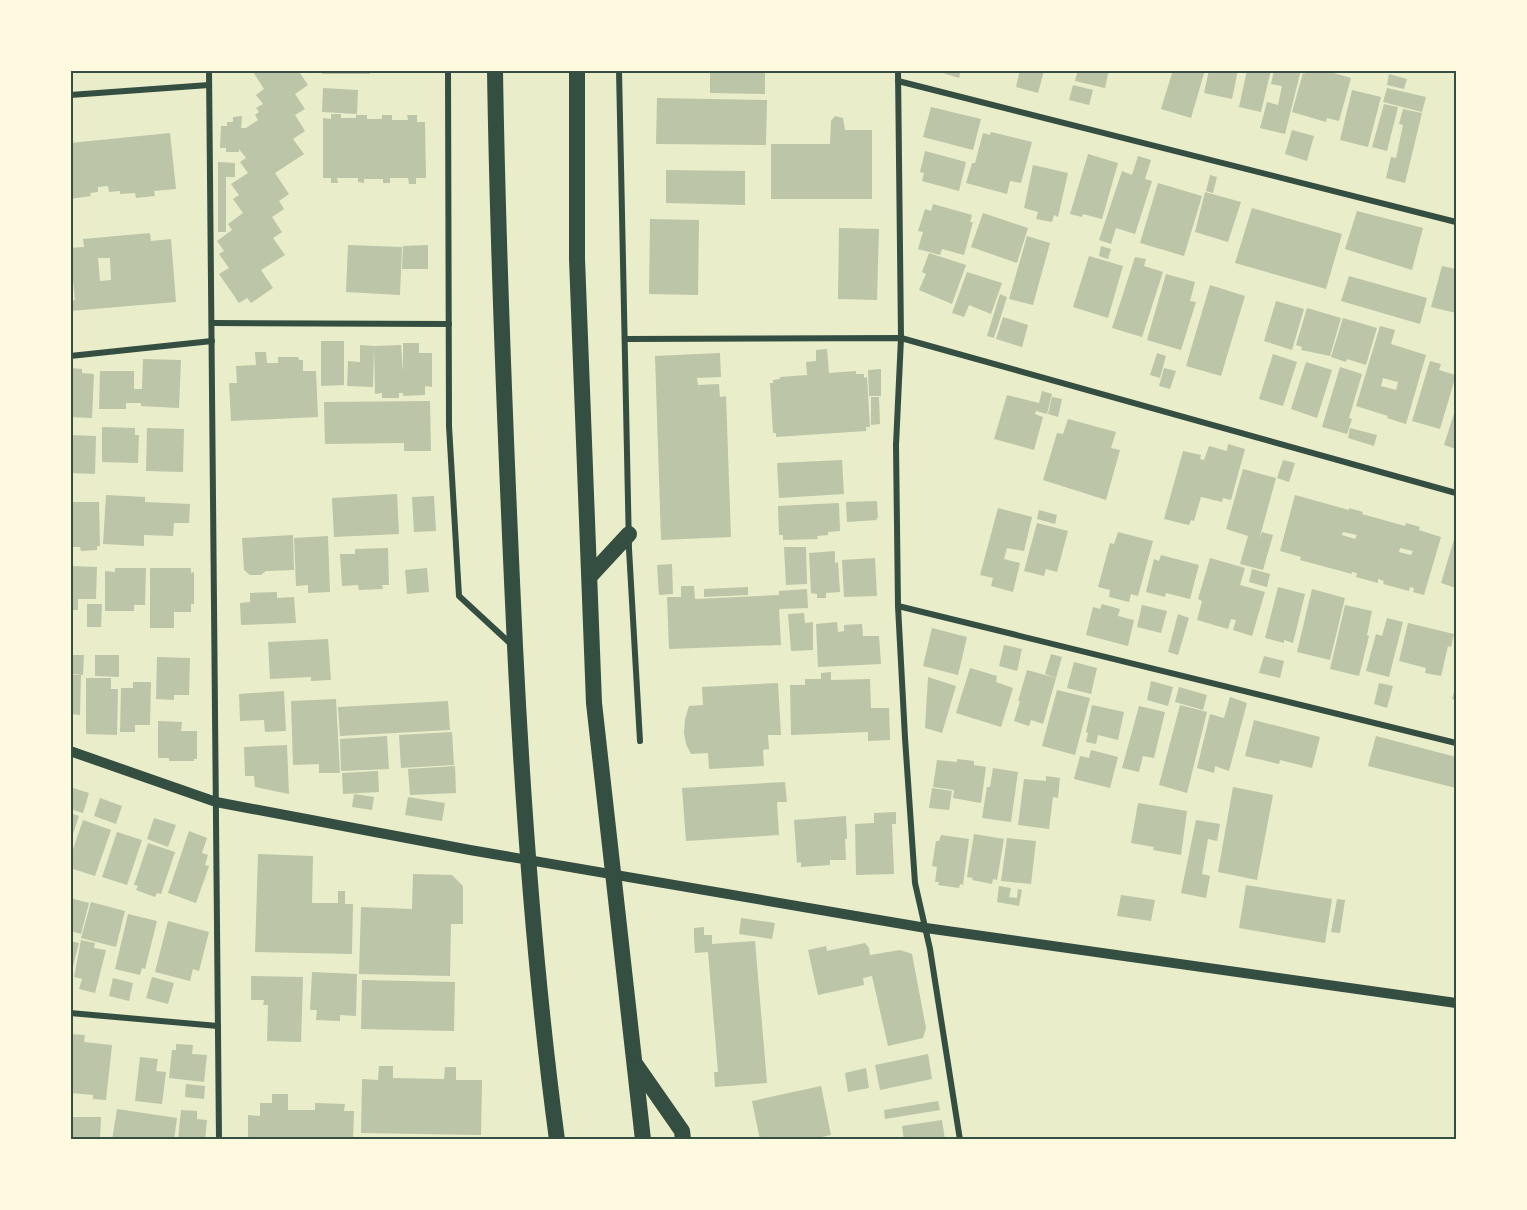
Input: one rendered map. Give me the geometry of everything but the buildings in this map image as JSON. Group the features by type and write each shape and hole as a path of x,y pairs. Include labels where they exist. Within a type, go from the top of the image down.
{"highway":[{"path":"495,70 503,406 515,647 529,860 557,1140"},
{"path":"577,70 577,259 591,575 590,629 594,703 615,874 643,1140"},
{"path":"591,575 629,534"},
{"path":"636,1064 682,1131 683,1140"}],"street":[{"path":"209,70 219,1140"},
{"path":"448,70 450,426 459,596 515,647"},
{"path":"619,70 629,534 640,741"},
{"path":"898,70 901,338 896,445 898,606 904,738 915,883 926,928 960,1140"},
{"path":"898,81 1456,222"},
{"path":"70,95 209,85"},
{"path":"212,323 449,324"},
{"path":"626,339 901,338 1456,493"},
{"path":"70,356 212,341"},
{"path":"898,606 1456,743"},
{"path":"70,751 216,802 529,860 926,928 1456,1003"},
{"path":"70,1013 218,1026"}]}
